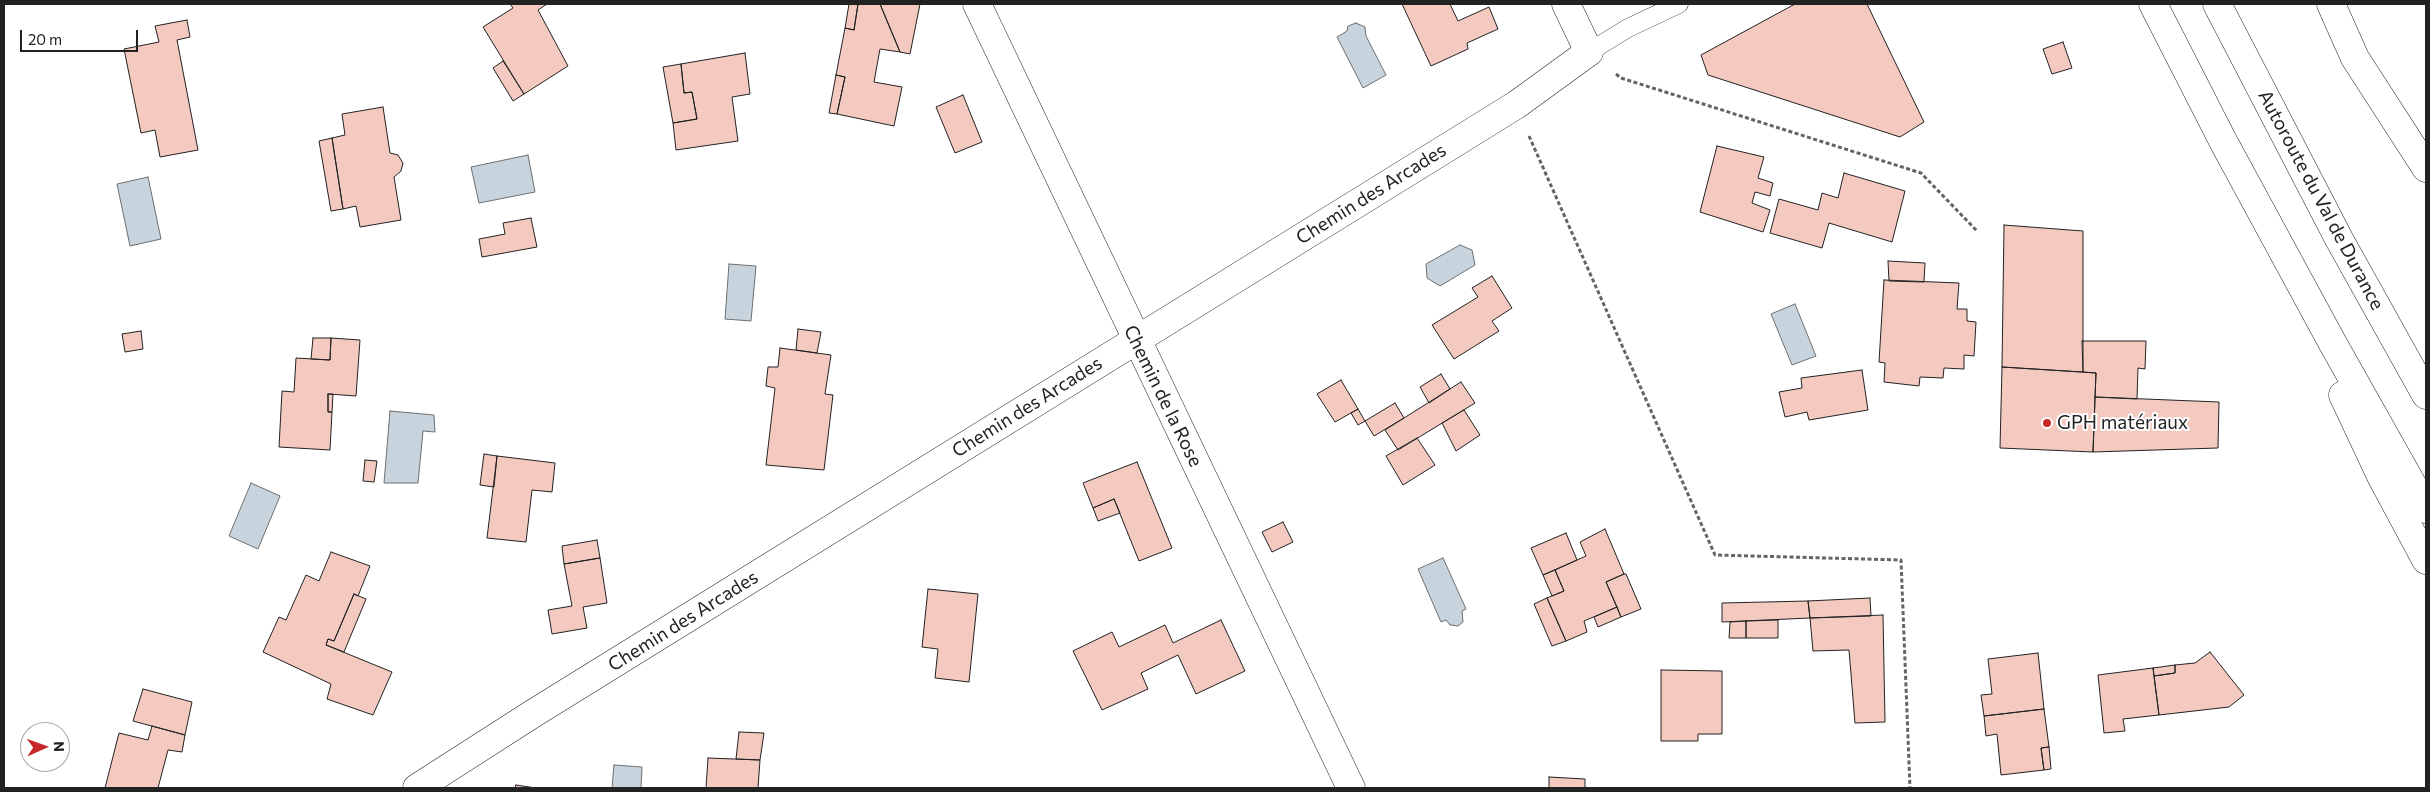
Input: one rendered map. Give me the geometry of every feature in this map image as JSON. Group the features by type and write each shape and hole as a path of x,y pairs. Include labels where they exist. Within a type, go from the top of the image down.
{"main road":[{"name":"Chemin de la Rose","path":"977,4 1351,788"},
{"path":"1566,4 1589,52"},
{"path":"2153,4 2223,141 2332,342 2426,509"},
{"name":"Autoroute du Val de Durance","path":"2217,4 2339,239 2426,395"},
{"path":"2312,4 2327,27 2355,58"},
{"path":"2331,4 2355,58 2426,168"},
{"name":"Chemin des Arcades","path":"417,788 1516,105 1589,52"},
{"path":"2223,141 2382,478 2426,560"}],"lane":[{"path":"1589,52 1628,28 1679,4"}],"path":[{"path":"1589,52 1621,78 1921,173 1977,231"},
{"path":"1516,105 1715,554 1901,560 1910,788"}],"shaded area":[{"path":"1356,23 1365,27 1366,36 1386,75 1363,88 1337,37 1347,31 1348,26"},
{"path":"528,155 535,192 479,203 471,167"},
{"path":"148,177 161,239 130,246 117,184"},
{"path":"1460,245 1472,250 1475,265 1440,286 1427,278 1426,264"},
{"path":"729,264 756,266 751,321 725,319"},
{"path":"1795,304 1816,356 1792,365 1771,314"},
{"path":"390,411 434,415 435,432 423,431 418,483 384,483"},
{"path":"251,483 280,496 258,549 229,536"},
{"path":"1443,558 1466,609 1462,611 1463,622 1458,626 1450,625 1446,620 1441,622 1418,569"},
{"path":"614,765 642,767 641,788 612,788"}],"building":[{"path":"510,4 547,4 538,10 568,66 524,94 483,27 513,8"},
{"path":"849,4 858,4 854,30 845,28"},
{"path":"858,4 880,4 900,52 880,49 874,82 902,87 894,126 837,114 845,77 836,75 845,28 854,30"},
{"path":"880,4 920,4 910,54 900,52"},
{"path":"1402,4 1450,4 1458,21 1489,7 1498,29 1467,43 1468,49 1431,66"},
{"path":"1795,4 1867,4 1924,122 1900,137 1708,75 1701,55"},
{"path":"187,20 190,37 177,40 198,150 160,157 155,130 141,133 124,49 159,42 155,26"},
{"path":"2063,42 2072,68 2052,74 2043,49"},
{"path":"745,53 750,94 732,97 738,141 676,150 673,123 697,119 692,92 684,93 681,64"},
{"path":"503,61 524,94 513,101 493,68"},
{"path":"681,64 684,93 692,92 697,119 673,123 663,67"},
{"path":"836,75 845,77 837,114 829,113"},
{"path":"963,95 982,142 955,153 936,107"},
{"path":"383,107 390,153 398,155 403,163 401,171 394,177 401,220 360,227 356,206 343,209 332,138 345,135 342,114"},
{"path":"332,138 343,209 331,211 319,141"},
{"path":"1717,146 1764,157 1758,178 1773,183 1770,196 1755,192 1752,203 1770,210 1763,232 1700,212"},
{"path":"1844,173 1905,191 1892,242 1829,223 1822,248 1770,233 1779,199 1818,210 1822,193 1838,198"},
{"path":"531,218 537,247 482,257 479,239 505,234 503,223"},
{"path":"2004,225 2083,231 2083,372 2002,367"},
{"path":"1888,261 1925,263 1924,282 1889,281"},
{"path":"1492,276 1512,308 1492,321 1499,331 1454,359 1432,325 1478,297 1472,288"},
{"path":"1884,280 1959,283 1957,309 1967,309 1967,321 1976,322 1974,356 1964,355 1964,369 1944,368 1943,378 1920,377 1919,386 1884,382 1885,363 1879,362"},
{"path":"798,329 821,332 817,353 796,350"},
{"path":"141,331 143,349 125,352 122,334"},
{"path":"313,338 331,338 330,360 311,359"},
{"path":"331,338 360,340 356,396 328,394 328,412 332,412 330,450 279,447 282,391 294,392 296,358 330,360"},
{"path":"2082,341 2146,341 2145,369 2138,368 2137,399 2095,397 2096,373 2083,372"},
{"path":"780,348 831,355 825,394 833,395 824,470 766,465 775,388 766,386 768,367 778,367"},
{"name":"GPH matériaux","path":"2002,367 2096,373 2093,452 2000,448"},
{"path":"1862,370 1868,410 1809,420 1807,412 1785,417 1779,392 1802,388 1801,378"},
{"path":"1441,374 1450,389 1429,403 1420,387"},
{"path":"1341,380 1358,409 1335,422 1317,394"},
{"path":"1461,382 1475,403 1398,450 1385,430"},
{"path":"328,394 333,394 332,412 328,412"},
{"path":"2095,397 2219,402 2218,448 2093,452"},
{"path":"1395,403 1404,418 1374,436 1365,421"},
{"path":"1358,409 1365,421 1358,425 1351,413"},
{"path":"1464,410 1480,435 1456,451 1442,423"},
{"path":"1417,438 1435,465 1403,485 1386,456"},
{"path":"484,454 497,456 494,487 480,485"},
{"path":"497,456 555,463 552,492 532,490 526,542 487,538"},
{"path":"365,460 377,461 374,482 363,481"},
{"path":"1137,462 1172,548 1139,561 1114,499 1093,508 1083,483"},
{"path":"1114,499 1120,513 1098,521 1093,508"},
{"path":"1283,522 1293,542 1272,552 1262,532"},
{"path":"1605,529 1624,574 1606,582 1617,607 1584,621 1587,632 1566,641 1547,598 1564,591 1555,570 1586,556 1580,542"},
{"path":"1566,533 1577,560 1543,575 1531,548"},
{"path":"597,540 600,558 564,564 562,546"},
{"path":"331,552 370,566 358,596 354,594 334,641 328,639 326,645 392,672 373,715 327,699 331,684 263,652 279,617 286,620 306,575 319,581"},
{"path":"600,558 607,603 583,607 587,628 552,634 548,610 572,606 564,564"},
{"path":"1555,570 1564,591 1552,596 1543,575"},
{"path":"1626,574 1641,609 1621,617 1606,582"},
{"path":"928,589 978,594 969,682 935,678 938,649 922,647"},
{"path":"354,594 366,599 344,652 326,645 328,639 334,641"},
{"path":"1547,598 1566,641 1552,646 1534,604"},
{"path":"1870,598 1871,616 1810,618 1808,601"},
{"path":"1808,601 1810,618 1722,622 1722,603"},
{"path":"1617,607 1621,617 1598,627 1594,617"},
{"path":"1883,615 1885,722 1855,723 1849,650 1813,651 1810,618"},
{"path":"1221,620 1245,671 1196,694 1178,655 1141,673 1148,689 1102,710 1073,651 1112,632 1119,647 1165,625 1173,643"},
{"path":"1778,620 1778,638 1746,638 1746,621"},
{"path":"1746,621 1746,638 1729,638 1730,622"},
{"path":"2210,652 2244,695 2229,707 2159,715 2154,676 2175,673 2175,665 2195,663"},
{"path":"2038,653 2044,709 1984,716 1981,695 1992,694 1988,659"},
{"path":"2175,665 2175,673 2154,676 2153,668"},
{"path":"2153,668 2159,715 2123,719 2125,731 2104,733 2098,675"},
{"path":"1661,670 1722,671 1722,734 1698,734 1698,741 1661,741"},
{"path":"143,689 192,702 185,735 133,721"},
{"path":"2044,709 2049,747 2041,748 2044,770 2001,775 1997,734 1986,736 1984,716"},
{"path":"152,726 185,735 182,752 168,750 158,788 105,788 119,733 148,740"},
{"path":"739,732 764,733 760,760 736,759"},
{"path":"2049,747 2051,769 2044,770 2041,748"},
{"path":"708,758 760,760 758,788 706,788"},
{"path":"1549,777 1585,779 1585,788 1549,788"},
{"path":"516,785 536,788 515,788"}],"place":[{"name":"GPH matériaux","path":"2047,423"}]}
